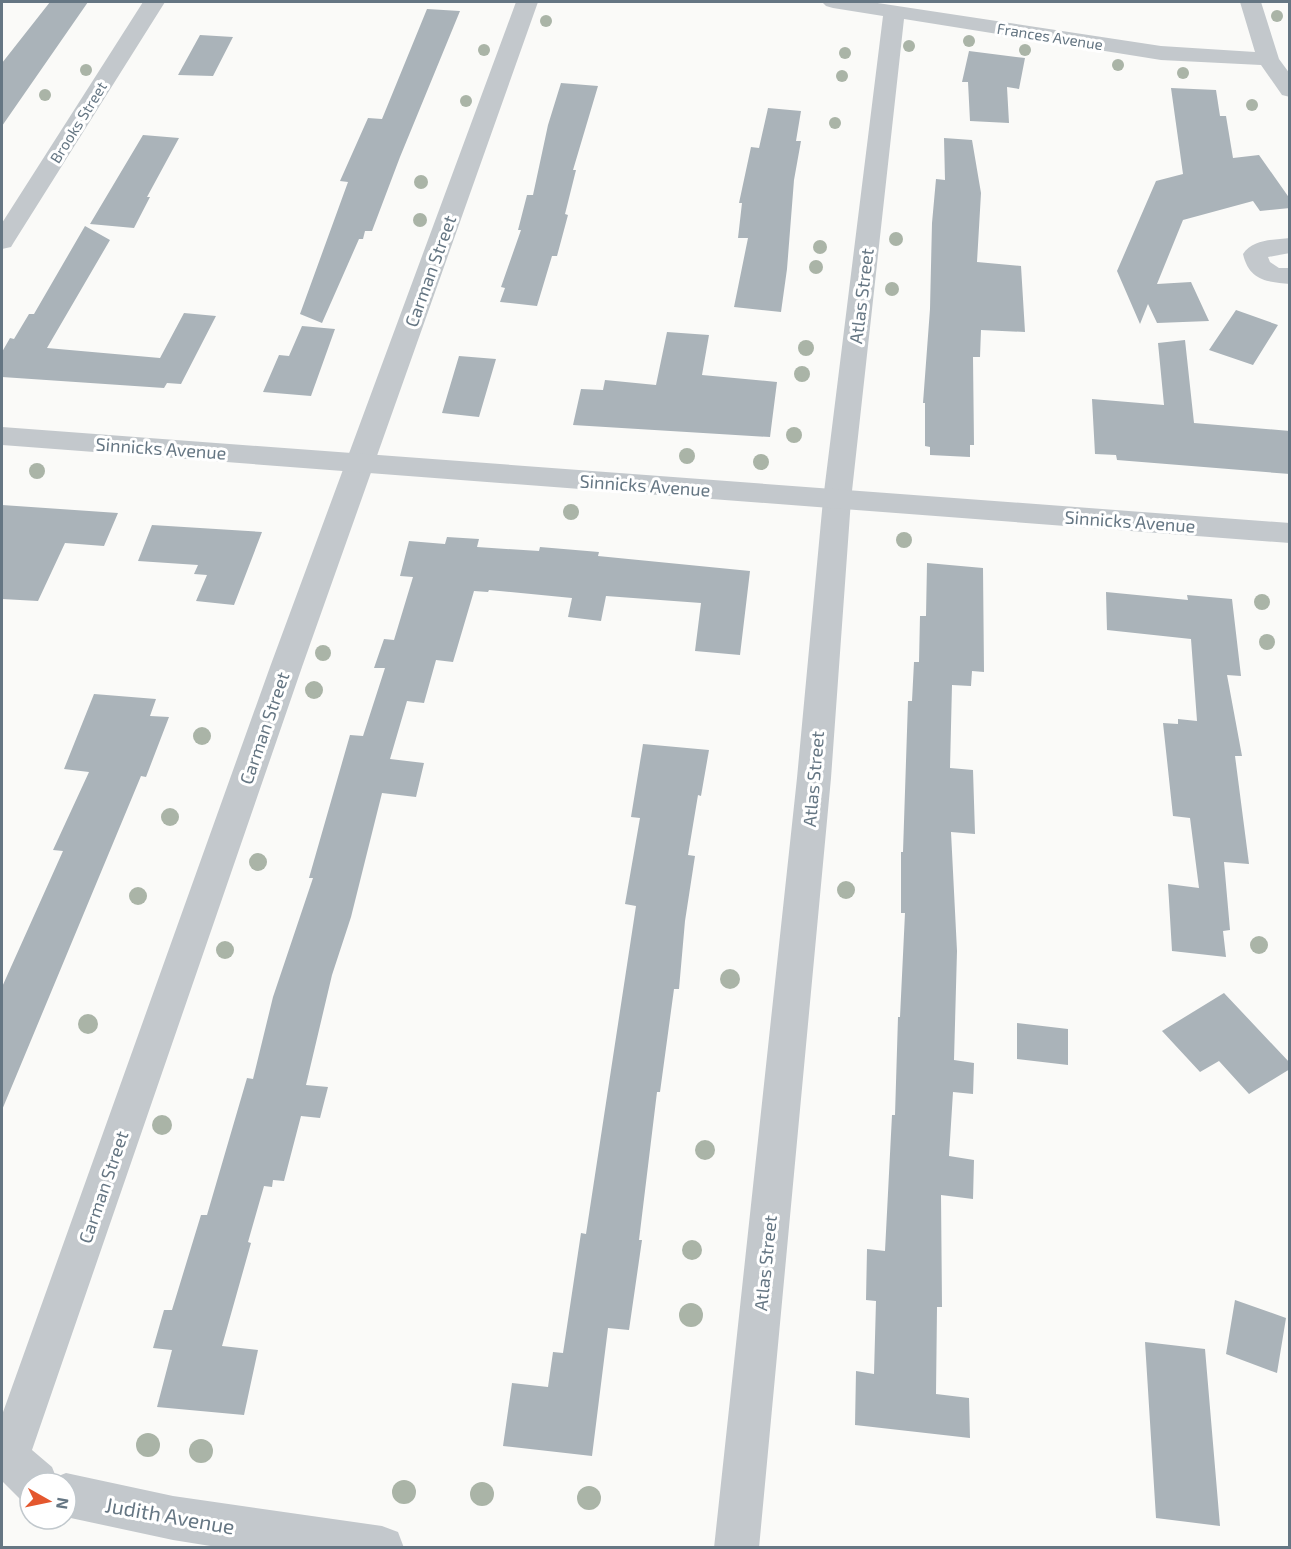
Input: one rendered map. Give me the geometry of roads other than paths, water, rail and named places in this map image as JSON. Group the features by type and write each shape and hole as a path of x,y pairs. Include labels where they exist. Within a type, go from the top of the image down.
{"street":[{"name":"Brooks Street","path":"2,242 154,2"},
{"name":"Carman Street","path":"22,1470 286,667 527,2"},
{"name":"Frances Avenue","path":"832,2 1161,53 1268,59"},
{"path":"1251,2 1268,59 1290,90"},
{"name":"Atlas Street","path":"736,1548 814,778 837,500 894,12"},
{"path":"1290,245 1265,248 1255,254 1258,266 1273,275 1290,276"},
{"name":"Sinnicks Avenue","path":"2,436 1290,533"},
{"name":"Judith Avenue","path":"78,1498 173,1518 382,1548"}]}
